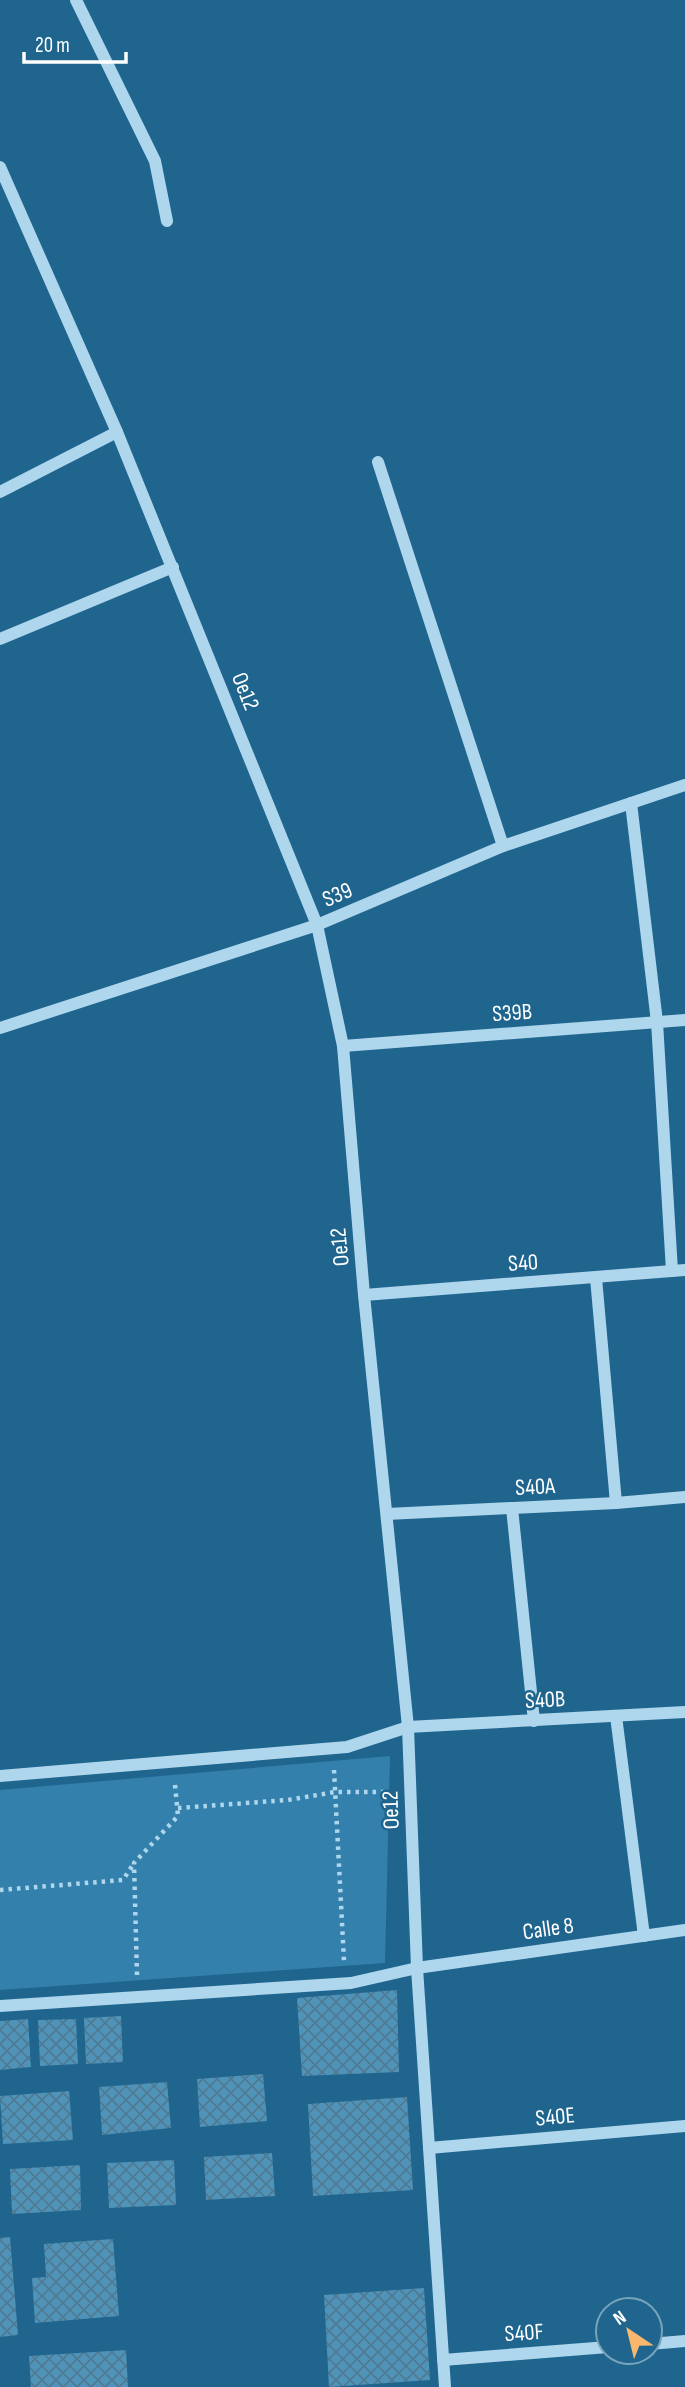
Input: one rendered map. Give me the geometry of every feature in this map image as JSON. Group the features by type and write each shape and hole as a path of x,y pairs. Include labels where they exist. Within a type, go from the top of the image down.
{"street":[{"path":"76,0 155,161 167,221"},
{"name":"Oe12","path":"0,167 117,432 317,925 343,1046 364,1296 408,1727 417,1968 444,2387"},
{"path":"0,492 117,432"},
{"path":"378,462 503,846"},
{"path":"0,639 173,567"},
{"name":"S39","path":"0,1028 317,925 503,846 685,785"},
{"path":"631,803 657,1022 679,1271"},
{"name":"S39B","path":"343,1046 685,1020"},
{"name":"S40","path":"364,1296 679,1271"},
{"path":"596,1278 616,1503"},
{"name":"S40A","path":"387,1514 685,1497"},
{"path":"512,1508 534,1721"},
{"name":"S40B","path":"0,1776 347,1747 408,1727 685,1712"},
{"path":"617,1716 644,1936"},
{"name":"Calle 8","path":"0,2006 345,1984 417,1968 685,1930"},
{"name":"S40E","path":"429,2148 685,2126"},
{"path":"664,2343 685,2341"},
{"name":"S40F","path":"443,2360 594,2348"}],"path":[{"path":"0,1890 123,1880 134,1863 178,1816 172,1762"},
{"path":"178,1808 288,1800 335,1792 411,1792"},
{"path":"335,1792 345,1984"},
{"path":"134,1863 138,1997"}],"shaded area":[{"path":"390,1756 385,1963 0,1990 0,1790"}],"building":[{"path":"397,1990 399,2072 302,2076 297,1998"},
{"path":"121,2016 123,2062 86,2064 84,2018"},
{"path":"28,2019 31,2067 0,2070 0,2021"},
{"path":"76,2019 78,2064 40,2066 38,2020"},
{"path":"263,2074 267,2121 200,2127 197,2079"},
{"path":"167,2082 171,2128 102,2135 99,2087"},
{"path":"69,2091 73,2140 3,2144 0,2096"},
{"path":"407,2097 413,2190 313,2196 308,2104"},
{"path":"272,2153 275,2196 206,2200 204,2157"},
{"path":"174,2160 176,2205 109,2208 107,2163"},
{"path":"80,2165 81,2210 12,2214 10,2169"},
{"path":"10,2237 18,2335 0,2337 0,2238"},
{"path":"113,2239 119,2316 35,2323 32,2278 46,2277 44,2244"},
{"path":"424,2288 430,2380 329,2387 324,2295"},
{"path":"126,2350 128,2387 31,2387 29,2356"}]}
